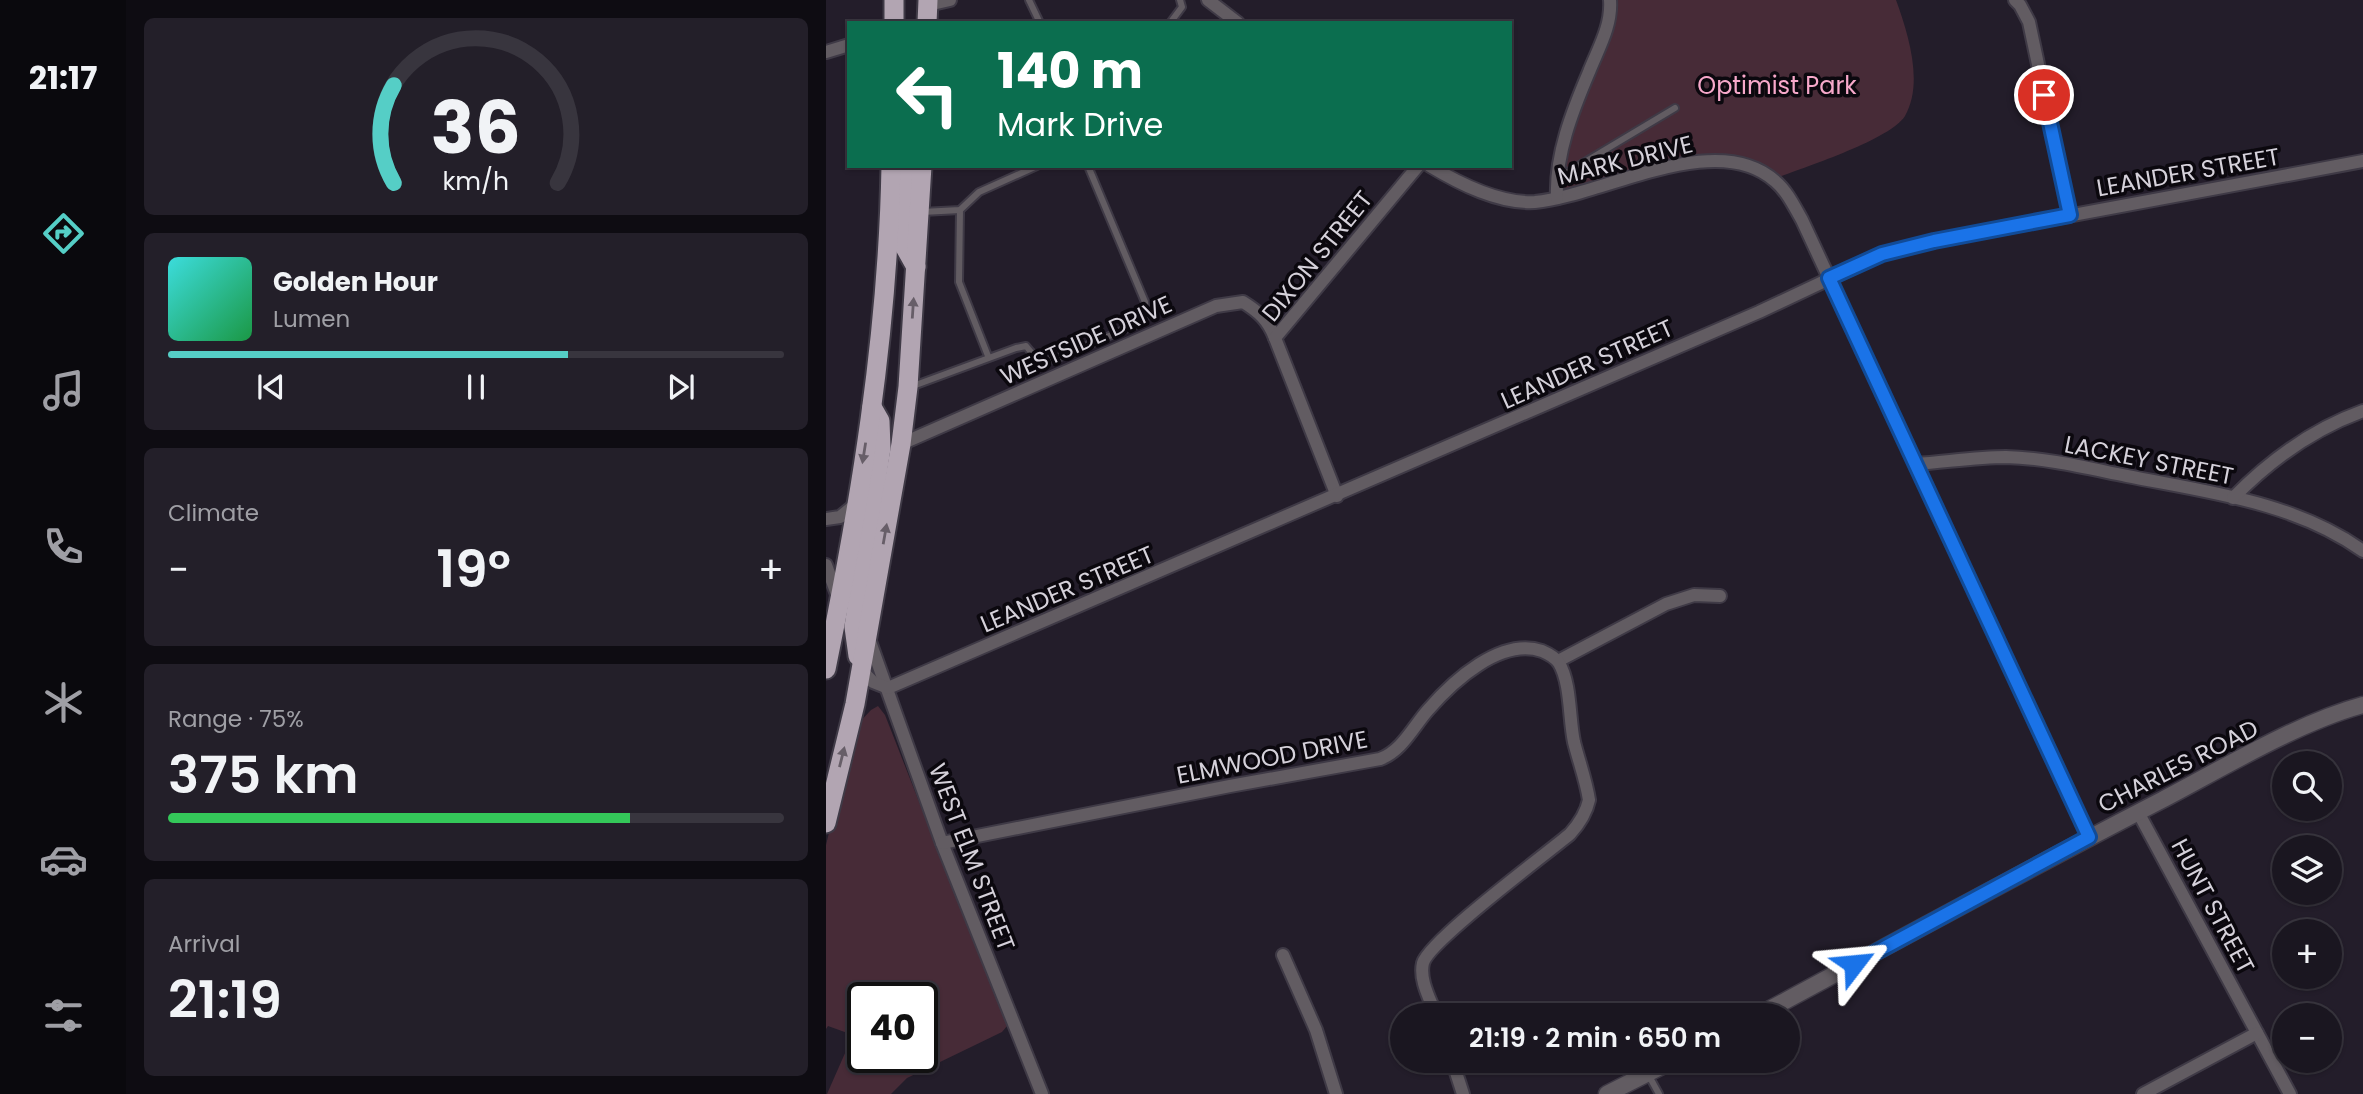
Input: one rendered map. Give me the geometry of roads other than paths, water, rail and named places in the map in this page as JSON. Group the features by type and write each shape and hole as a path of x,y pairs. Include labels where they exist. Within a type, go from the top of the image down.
{"highway":[{"path":"894,0 894,21"},
{"path":"826,669 840,603 872,406 882,324 891,168"},
{"path":"905,168 903,244 916,268"},
{"path":"826,823 855,704 901,444 908,387 922,168"},
{"path":"861,670 854,627 881,448 880,421 872,406"}],"street":[{"path":"926,7 950,0"},
{"path":"1208,0 1229,20"},
{"path":"1557,198 1559,156 1608,26 1610,0"},
{"path":"2015,0 2029,22 2070,215"},
{"path":"826,52 847,46"},
{"name":"MARK DRIVE","path":"1434,168 1464,184 1512,201 1533,202 1557,198 1671,166 1718,160 1750,167 1774,179 1788,196 1829,278 2089,837"},
{"name":"LEANDER STREET","path":"888,688 1338,496 1759,312 1882,254 1934,241 2363,161"},
{"name":"DIXON STREET","path":"1338,496 1275,338 1416,168"},
{"name":"WESTSIDE DRIVE","path":"901,444 1216,306 1243,302 1262,314 1275,338"},
{"path":"2233,498 2284,453 2318,431 2363,411"},
{"name":"LACKEY STREET","path":"1916,464 1985,458 2029,458 2233,498 2311,521 2342,535 2363,551"},
{"path":"826,519 840,517 856,504"},
{"path":"826,565 840,603"},
{"path":"1432,1003 1422,975 1423,960 1444,937 1570,834 1587,809 1589,800 1575,745 1565,678 1558,661 1666,604 1694,595 1720,596"},
{"name":"WEST ELM STREET","path":"867,633 943,843 1042,1094"},
{"name":"ELMWOOD DRIVE","path":"943,843 1217,788 1380,759 1396,750 1451,685 1479,665 1517,649 1534,649 1550,654 1558,661"},
{"path":"861,670 873,682 888,688"},
{"name":"CHARLES ROAD","path":"1781,1003 2089,837 2262,748 2312,724 2363,705"},
{"name":"HUNT STREET","path":"2138,812 2290,1094"},
{"path":"1283,955 1316,1030 1336,1094"},
{"path":"2143,1094 2258,1033"},
{"path":"1457,1073 1464,1094"},
{"path":"1607,1094 1648,1074"}],"lane":[{"path":"1029,0 1039,21"},
{"path":"1172,21 1182,7 1180,0"},
{"path":"1556,179 1675,108"},
{"path":"919,212 960,210 979,192 1033,168"},
{"path":"1089,168 1145,302 1144,321 1151,335"},
{"path":"960,210 959,282 988,356"},
{"path":"908,387 988,356 1026,346 1039,360 1046,361 1144,321"},
{"path":"1648,1074 1659,1094"}],"park label":[{"name":"Optimist Park","path":"1777,85"}]}
